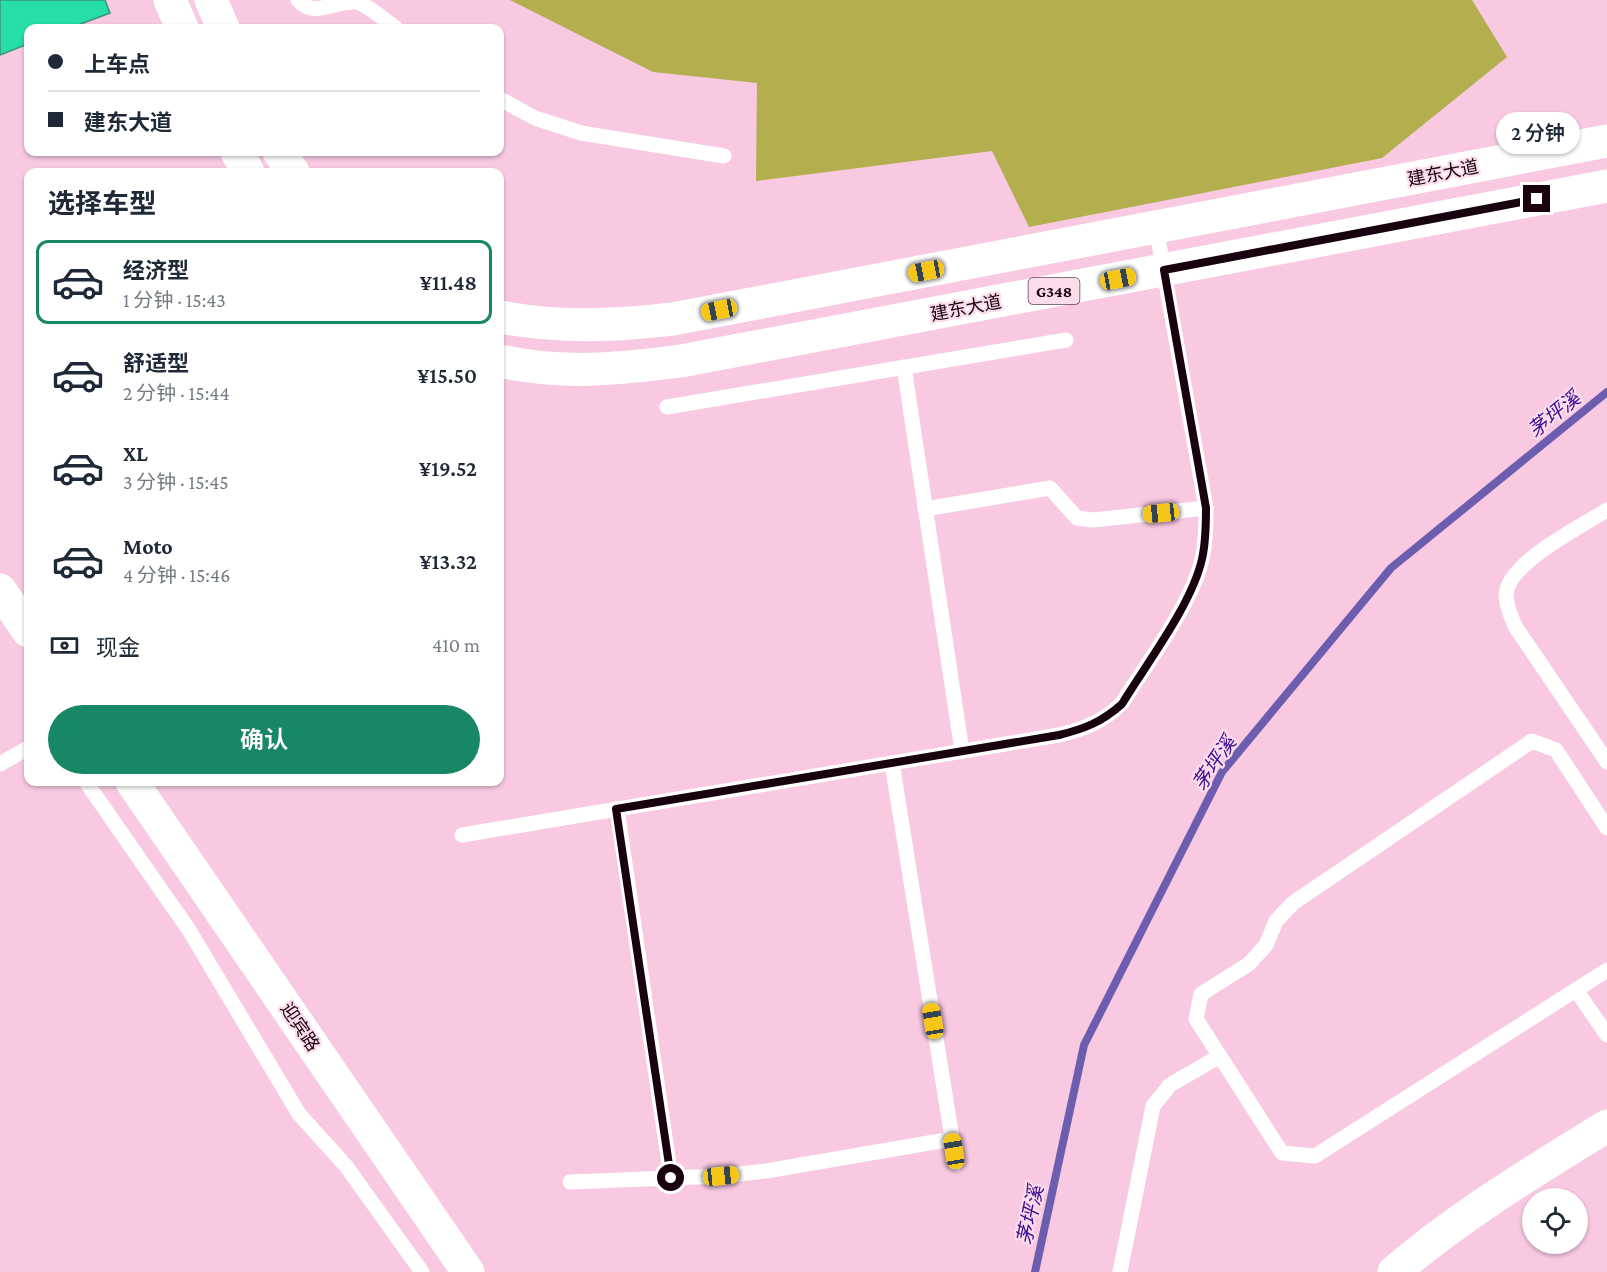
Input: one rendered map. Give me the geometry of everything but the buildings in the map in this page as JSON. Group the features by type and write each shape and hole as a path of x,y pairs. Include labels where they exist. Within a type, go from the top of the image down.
{"main road":[{"path":"170,0 180,24"},
{"path":"211,0 221,24"},
{"name":"建东大道","path":"504,318 540,324 606,326 673,319 1607,141"},
{"name":"建东大道","path":"504,362 531,368 604,371 681,361 1607,186"},
{"path":"0,590 24,625"},
{"name":"迎宾路","path":"135,786 468,1272"},
{"path":"1394,1272 1424,1246 1535,1171 1607,1126"}],"lane":[{"path":"298,0 303,6 321,9 339,1 358,2 390,24"},
{"path":"504,101 536,118 581,133 724,156"},
{"path":"462,835 1077,731 1095,725 1122,704 1193,584 1202,560 1206,508 1156,227"},
{"path":"667,407 1066,340"},
{"path":"904,367 962,751"},
{"path":"925,509 1050,488 1077,518 1093,520 1206,508"},
{"path":"1607,510 1527,561 1513,576 1506,593 1508,611 1515,626 1607,762"},
{"path":"1607,828 1556,750 1532,741 1293,903 1276,921 1266,945 1249,964 1201,994 1196,1019 1282,1152 1315,1156 1607,970"},
{"path":"0,764 24,750"},
{"path":"892,763 956,1163"},
{"path":"89,786 189,930 299,1114 346,1166 422,1272"},
{"path":"616,809 671,1178"},
{"path":"1576,990 1607,1035"},
{"path":"1120,1272 1153,1106 1170,1085 1220,1056"},
{"path":"570,1182 766,1171 952,1139"}],"shaded area":[{"path":"510,0 1472,0 1507,57 1382,158 1029,227 992,151 756,181 757,83 653,72"}],"waterway":[{"name":"茅坪溪","path":"1035,1272 1084,1045 1222,772 1391,568 1607,392"}],"route":[{"path":"671,1178 616,809 1059,735 1095,725 1122,704 1182,606 1202,560 1206,508 1164,270 1537,199"}]}
